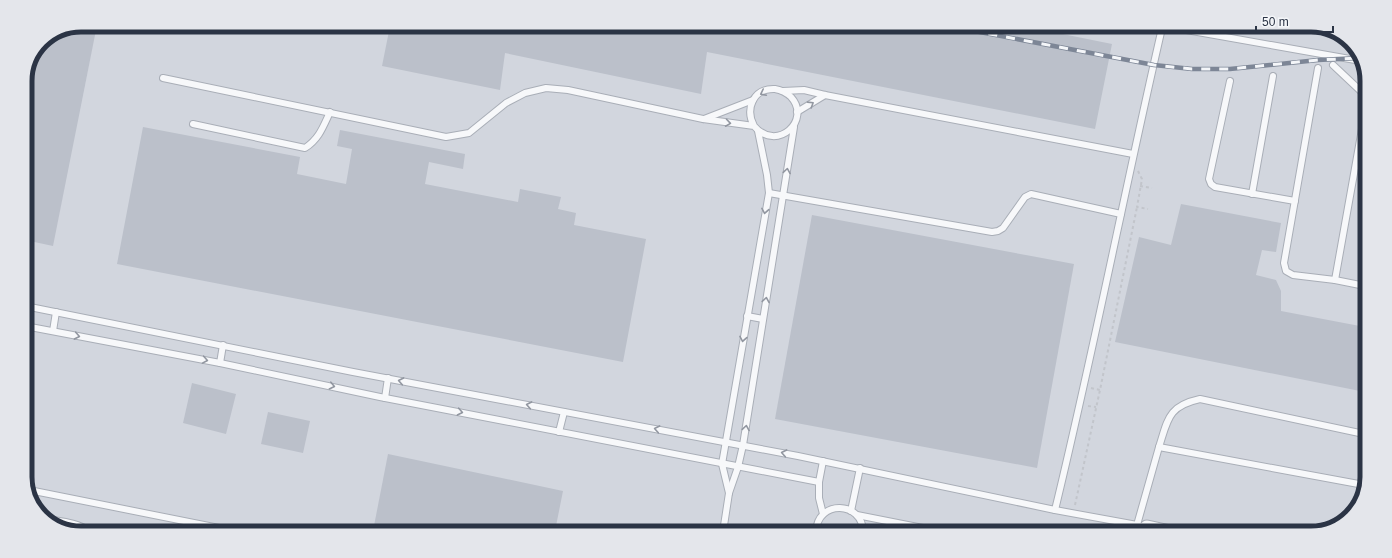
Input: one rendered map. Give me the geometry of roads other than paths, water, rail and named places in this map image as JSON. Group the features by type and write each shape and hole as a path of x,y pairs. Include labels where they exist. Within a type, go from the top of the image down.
{"lane":[{"path":"1055,510 1081,404 1133,154 1161,32"},
{"path":"1198,32 1355,60"},
{"path":"1334,65 1360,90"},
{"path":"1318,68 1284,263 1286,271 1293,275 1335,280 1360,285"},
{"path":"1252,194 1273,76"},
{"path":"163,78 446,137 469,134 506,103 525,93 546,88 568,90 756,129 771,136 784,134 794,125"},
{"path":"1230,81 1210,179 1211,184 1215,187 1295,201"},
{"path":"703,119 753,100 763,91 776,89 783,91 804,90 1133,154"},
{"path":"724,526 729,493 743,445 797,112 793,99 783,91"},
{"path":"797,112 825,95"},
{"path":"729,493 722,464 769,194 767,174 756,129 751,120 750,113 753,100"},
{"path":"193,124 305,148 318,138 330,112"},
{"path":"1335,280 1360,139"},
{"path":"769,194 992,232 1003,228 1025,197 1031,194 1121,214"},
{"path":"32,307 388,378 860,468 1131,526"},
{"path":"53,331 56,312"},
{"path":"747,316 763,319"},
{"path":"32,327 220,363 385,398 819,482"},
{"path":"220,363 223,345"},
{"path":"385,398 388,378"},
{"path":"1141,526 1159,447 1169,416 1177,406 1200,399 1360,433"},
{"path":"559,432 564,412"},
{"path":"1159,447 1359,484"},
{"path":"823,461 819,482 819,498 824,514"},
{"path":"851,510 860,468"},
{"path":"35,491 208,526"},
{"path":"818,526 819,520 824,514 836,508 851,510 857,515 861,521 862,526"},
{"path":"857,515 913,526"},
{"path":"65,522 79,526"}],"railway":[{"path":"979,32 1154,65 1192,69 1230,69 1318,60 1354,58"}]}
